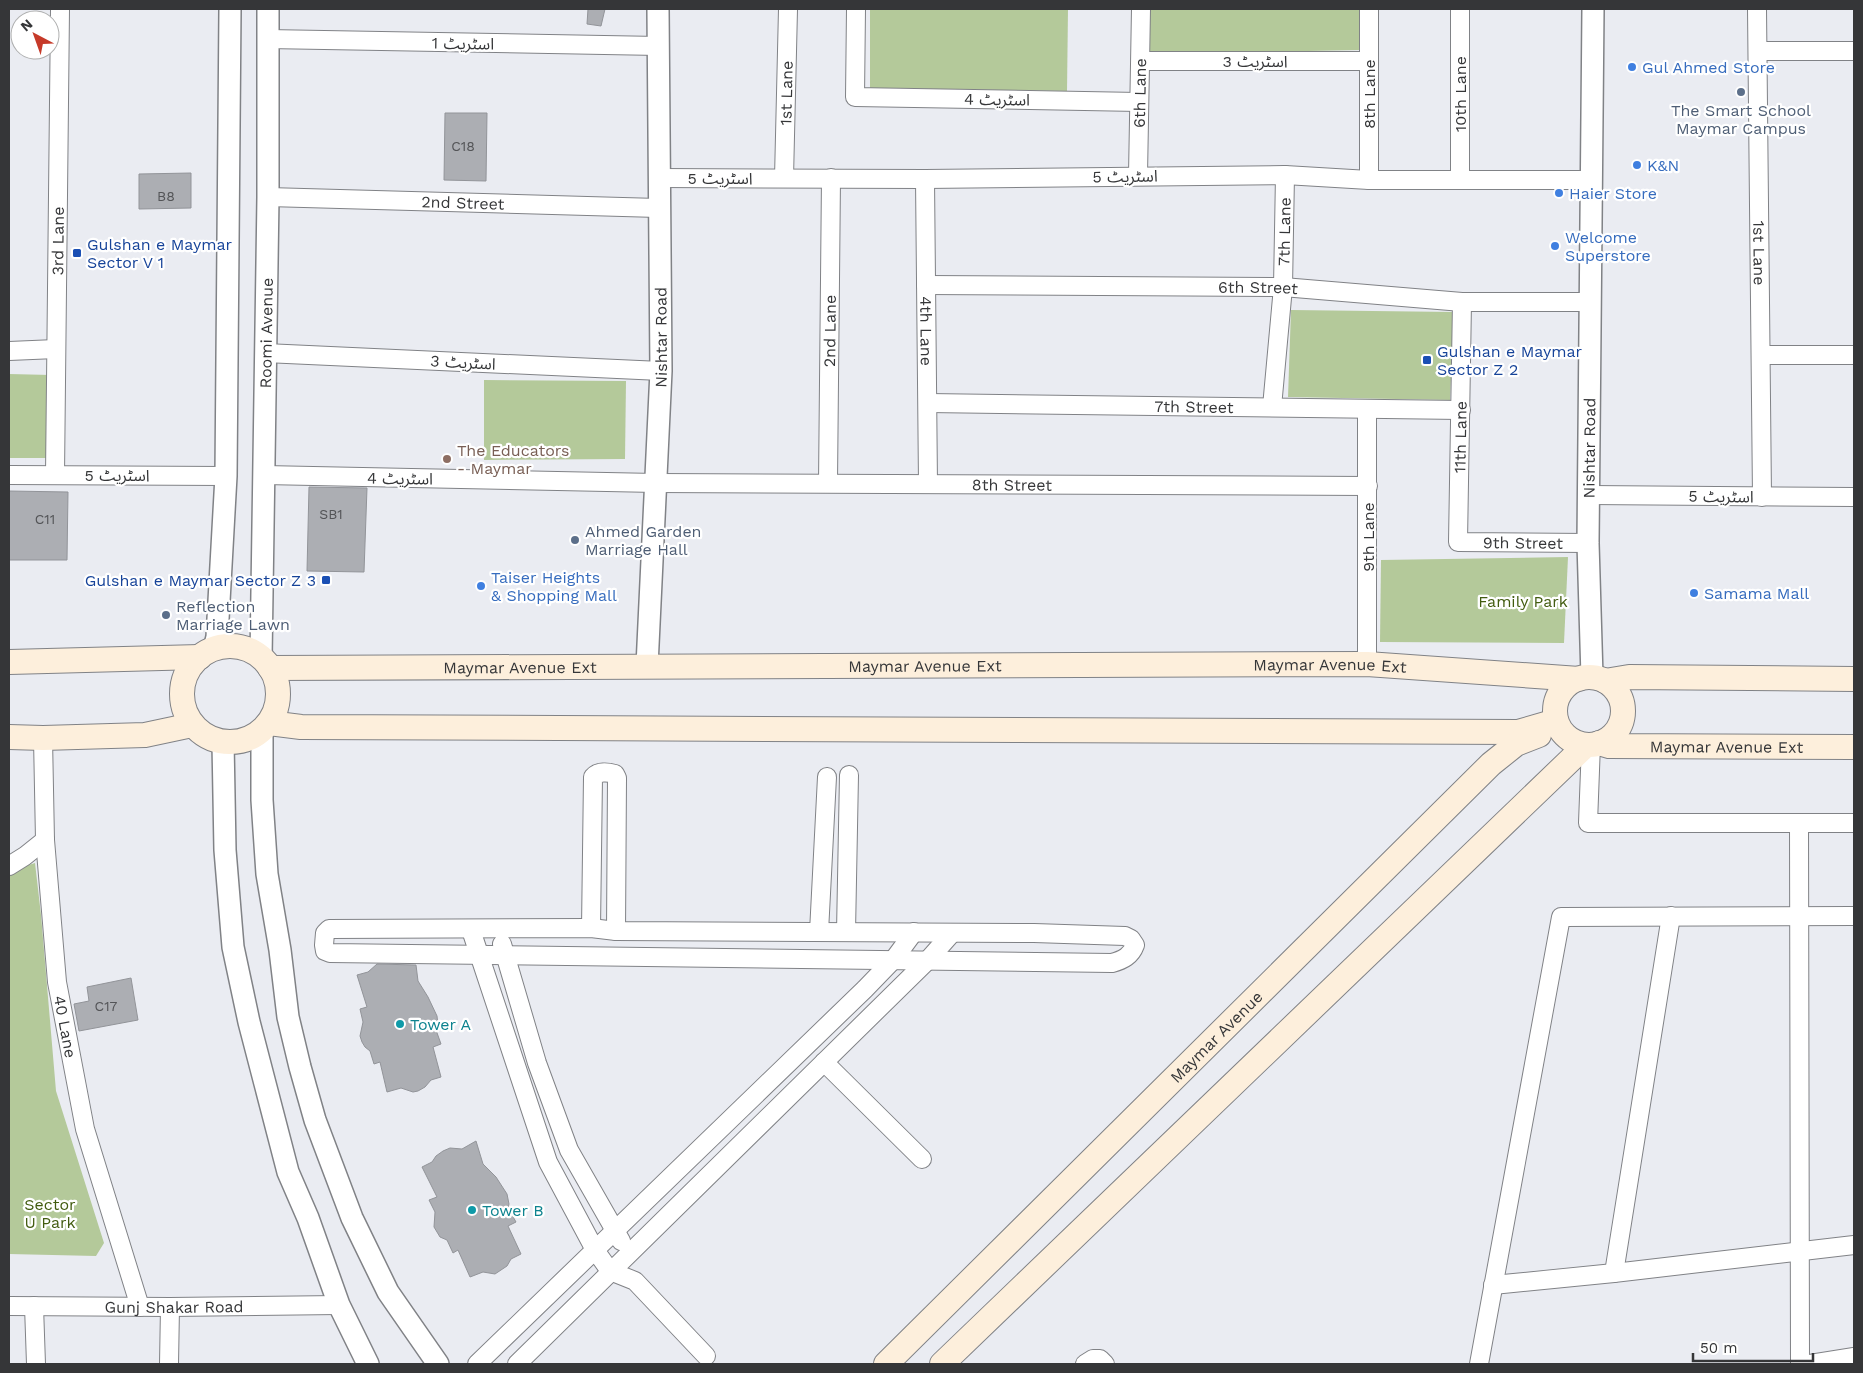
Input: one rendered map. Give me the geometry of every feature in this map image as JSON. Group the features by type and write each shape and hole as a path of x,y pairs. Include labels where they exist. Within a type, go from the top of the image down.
{"main road":[{"path":"9,662 207,653 230,646 247,649 266,663 278,686 277,705 265,727 244,741 223,742 206,737 192,725 183,708 182,690 188,671 207,653"},
{"name":"Maymar Avenue Ext","path":"266,663 647,666 1367,664 1592,679 1629,677 1854,679"},
{"path":"942,1364 1592,744 1610,737 1619,727 1622,714 1621,701 1615,690 1592,679 1567,685 1559,695 1555,708 1562,733 1573,741 1592,744"},
{"path":"265,727 1518,732 1558,724"},
{"name":"Maymar Avenue","path":"886,1364 1491,764 1516,744 1558,724"},
{"path":"9,737 145,735 192,725"},
{"name":"Maymar Avenue Ext","path":"1592,744 1619,746 1854,747"}],"street":[{"name":"3rd Lane","path":"55,475 60,9"},
{"path":"207,653 217,637 226,476 230,9"},
{"name":"Roomi Avenue","path":"266,663 264,475 268,197 268,9"},
{"name":"Nishtar Road","path":"647,666 661,371 658,208 658,9"},
{"name":"1st Lane","path":"784,178 788,9"},
{"name":"اسٹریٹ 4","path":"856,9 855,96 1140,102"},
{"name":"6th Lane","path":"1138,175 1142,9"},
{"name":"8th Lane","path":"1369,9 1369,180"},
{"name":"10th Lane","path":"1460,9 1460,180"},
{"name":"Nishtar Road","path":"1592,679 1588,495 1593,9"},
{"name":"1st Lane","path":"1758,9 1762,496"},
{"name":"اسٹریٹ 1","path":"268,40 659,46"},
{"path":"1758,52 1854,51"},
{"name":"اسٹریٹ 3","path":"1141,61 1369,61"},
{"name":"اسٹریٹ 5","path":"659,178 925,179 1138,175 1285,175 1369,180 1590,180"},
{"name":"7th Lane","path":"1272,407 1283,287 1285,175"},
{"name":"2nd Lane","path":"828,483 830,178"},
{"name":"4th Lane","path":"925,179 928,484"},
{"name":"2nd Street","path":"268,197 658,208"},
{"name":"6th Street","path":"926,285 1283,287 1462,302 1590,302"},
{"name":"11th Lane","path":"1458,542 1462,302"},
{"path":"9,351 56,348"},
{"name":"اسٹریٹ 3","path":"265,353 661,371"},
{"path":"1762,355 1854,355"},
{"name":"7th Street","path":"928,403 1461,410"},
{"name":"9th Lane","path":"1367,410 1367,664"},
{"name":"اسٹریٹ 5","path":"9,474 226,476"},
{"name":"اسٹریٹ 4","path":"264,475 656,483"},
{"name":"8th Street","path":"656,483 1368,486"},
{"name":"اسٹریٹ 5","path":"1588,495 1854,497"},
{"name":"9th Street","path":"1458,542 1588,543"},
{"path":"265,727 262,800 267,874 280,950 288,1017 304,1085 314,1120 352,1218 388,1292 438,1364"},
{"name":"40 Lane","path":"43,738 45,840 57,982 85,1129 140,1307"},
{"path":"223,742 225,850 233,947 249,1022 288,1172 308,1218 339,1305 368,1364"},
{"path":"1592,744 1588,823 1854,823"},
{"path":"591,928 592,777 598,773 611,773 615,774 618,778 616,931"},
{"path":"846,932 849,775"},
{"path":"819,932 827,776"},
{"path":"1799,823 1800,1364"},
{"path":"9,866 45,840"},
{"path":"1614,1273 1671,916"},
{"path":"1479,1364 1561,917 1854,916"},
{"path":"591,928 616,931 819,932 1034,933 1125,936 1131,939 1135,945 1133,951 1127,957 1112,963 330,953 326,951 324,945 325,934 329,929 471,930 591,928"},
{"path":"498,929 537,1063 569,1150 614,1232 629,1252 635,1281"},
{"path":"471,930 548,1162 595,1250 610,1271 635,1281 706,1356"},
{"path":"477,1364 865,989 894,959 914,932"},
{"path":"517,1364 928,960 952,934"},
{"path":"824,1062 922,1159"},
{"path":"1493,1285 1854,1245"},
{"name":"Gunj Shakar Road","path":"9,1306 339,1305"},
{"path":"34,1306 36,1364"},
{"path":"169,1364 170,1307"},
{"path":"1810,1364 1854,1357"},
{"path":"1085,1364 1093,1359 1100,1359 1105,1364"}],"green space":[{"path":"870,9 1068,9 1067,91 870,88"},
{"path":"1148,9 1360,9 1360,50 1148,54"},
{"path":"1291,310 1454,312 1450,400 1288,397"},
{"path":"9,374 51,375 52,458 9,458"},
{"path":"484,380 626,381 625,459 484,460"},
{"name":"Family Park","path":"1568,557 1564,643 1380,642 1381,560"},
{"name":"Sector U Park","path":"35,863 56,1091 104,1243 96,1256 9,1254 9,871"}],"building":[{"path":"588,9 605,9 601,26 587,24"},
{"path":"445,113 487,113 486,181 444,180"},
{"path":"191,173 191,208 139,209 139,174"},
{"path":"309,487 367,488 364,572 307,571"},
{"path":"9,491 68,492 67,560 9,560"},
{"name":"Tower A","path":"377,964 416,965 418,981 437,1016 438,1025 436,1030 441,1044 433,1047 441,1077 431,1080 418,1091 413,1092 401,1088 387,1092 380,1062 374,1064 370,1051 365,1047 360,1036 363,1022 360,1009 367,1007 357,975 368,972"},
{"path":"131,978 138,1020 79,1031 74,1004 89,1001 87,987"},
{"name":"Tower B","path":"476,1141 483,1164 496,1177 507,1194 508,1208 516,1222 508,1226 521,1254 511,1259 507,1266 495,1274 483,1272 470,1277 458,1250 453,1253 447,1240 440,1237 434,1227 435,1212 429,1200 437,1197 422,1167 432,1162 443,1151 450,1148 462,1149"}],"place":[{"name":"Gul Ahmed Store","path":"1632,67"},
{"name":"The Smart School Maymar Campus","path":"1741,92"},
{"name":"K&N","path":"1637,165"},
{"name":"Haier Store","path":"1559,193"},
{"name":"Welcome Superstore","path":"1555,246"},
{"name":"Gulshan e Maymar Sector V 1","path":"77,253"},
{"name":"Gulshan e Maymar Sector Z 2","path":"1427,360"},
{"name":"The Educators - Maymar","path":"447,459"},
{"name":"Ahmed Garden Marriage Hall","path":"575,540"},
{"name":"Gulshan e Maymar Sector Z 3","path":"326,580"},
{"name":"Taiser Heights & Shopping Mall","path":"481,586"},
{"name":"Samama Mall","path":"1694,593"},
{"name":"Reflection Marriage Lawn","path":"166,615"},
{"name":"Tower A","path":"400,1024"},
{"name":"Tower B","path":"472,1210"}]}
